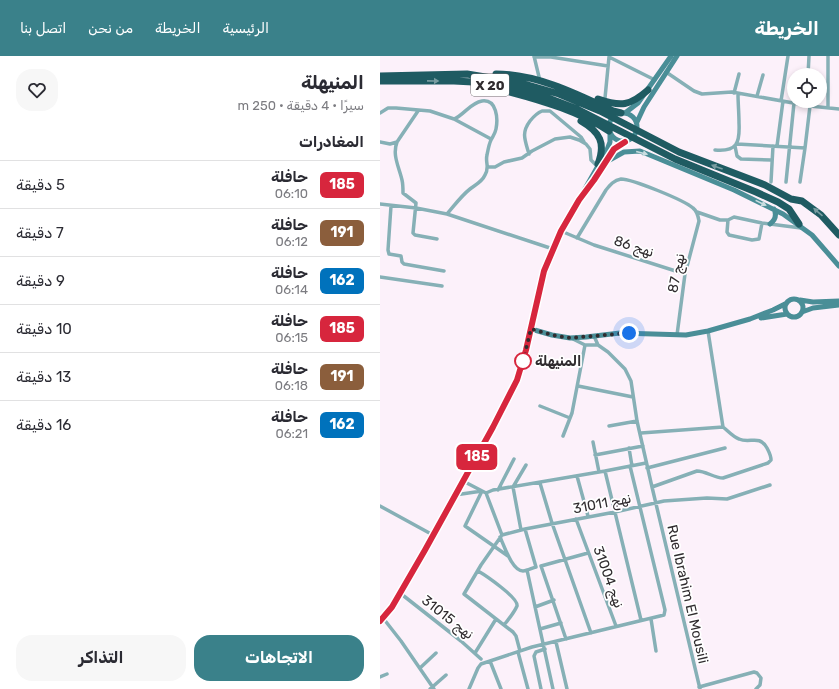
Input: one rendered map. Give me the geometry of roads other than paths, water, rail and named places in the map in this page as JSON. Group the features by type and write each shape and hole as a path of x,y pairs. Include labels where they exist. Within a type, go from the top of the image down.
{"highway":[{"path":"380,70 390,75"},
{"name":"X 20","path":"467,74 521,83 559,94 600,111 679,152 765,185 791,199 800,200 825,219 839,235"},
{"name":"X 20","path":"380,76 505,74 566,90 614,111 623,113"},
{"name":"X 20","path":"380,81 473,82 521,89 560,102 595,118 675,159 756,192 789,209 802,226"},
{"name":"X 20","path":"473,82 492,86 553,105 582,117 610,133"},
{"path":"566,90 622,105 638,99 648,90"},
{"path":"553,105 584,123 596,132 600,138 602,147 600,164"}],"main road":[{"path":"382,620 400,594 434,534 517,380 531,329 542,279 561,231 609,146 609,123 611,119 617,114 623,113 638,103 671,56"},
{"path":"579,200 594,180 600,164 614,149 636,135 637,122 644,107 677,56"},
{"path":"623,113 632,116 637,122"},
{"path":"610,133 617,140 625,142"},
{"path":"600,164 624,152 640,151 730,188 774,209 802,226 820,242 839,266"},
{"path":"770,224 775,219 774,209"},
{"path":"819,302 834,299 839,296"},
{"path":"531,329 570,338 624,333 677,335 693,334 750,319 773,310 792,299 819,302 839,301"},
{"path":"800,300 803,306 802,312"},
{"path":"785,304 787,314"},
{"path":"750,319 754,320 773,315 787,314 795,317 802,312 813,308 839,305"}],"street":[{"path":"540,82 534,57 547,56 608,66"},
{"path":"583,61 584,56"},
{"path":"771,182 772,160 788,56"},
{"path":"808,56 808,68"},
{"path":"828,56 828,108 839,109"},
{"path":"605,98 609,57 655,80"},
{"path":"666,72 698,93 702,94 728,92 787,102"},
{"path":"739,74 736,93 740,134 736,145 737,156 741,159 772,160"},
{"path":"757,96 763,74"},
{"path":"448,214 469,190 482,179 488,167 486,159 496,128 496,110 490,103 484,101 478,102 467,109 459,117 454,119"},
{"path":"380,113 388,108 430,111 454,119 491,140"},
{"path":"786,182 794,108"},
{"path":"800,182 805,148 808,108"},
{"path":"418,111 397,142 395,148 395,158 402,181 403,193 415,202 414,234 436,238"},
{"path":"529,154 524,133 527,125 533,117 542,111 550,111 581,137 590,149 591,160 600,164"},
{"path":"488,167 496,168 504,162 522,158 559,138 570,137 586,144"},
{"path":"380,142 390,144 397,142"},
{"path":"715,150 728,150 736,145 805,148"},
{"path":"577,238 606,190 611,183 617,180 638,183 681,201 690,206 697,214 720,220 728,220 734,217 786,227 802,226"},
{"path":"380,204 416,208 448,214 553,249"},
{"path":"391,206 389,254 401,256 404,264 444,271"},
{"name":"نهج 87","path":"677,335 685,274 699,224 697,214"},
{"path":"728,220 727,232 729,235 752,240 759,239 762,223"},
{"name":"نهج 86","path":"561,231 577,238 685,274"},
{"path":"380,277 442,286"},
{"path":"652,487 697,471 702,471 718,478 723,478 768,463 771,460 771,456 764,443 760,440 737,439 723,427 708,331"},
{"path":"570,338 585,345 598,345 594,336"},
{"path":"563,436 570,418 578,386 585,345"},
{"name":"Rue Ibrahim El Mousili","path":"598,345 626,369 631,381 637,421 641,433 646,463 700,688"},
{"path":"578,386 633,397"},
{"path":"540,406 570,418"},
{"path":"609,426 637,421"},
{"path":"641,433 723,427"},
{"path":"593,442 599,472"},
{"path":"595,455 643,446"},
{"path":"541,689 534,656 536,652 544,647 566,639 641,620 651,619 663,615 665,610 631,466 629,448"},
{"path":"648,468 725,448"},
{"path":"498,490 514,459"},
{"path":"455,495 485,492 540,483 646,463"},
{"path":"526,465 513,487 523,529 536,567"},
{"path":"605,471 641,620"},
{"path":"577,476 588,516"},
{"path":"463,481 485,492 508,557"},
{"path":"540,483 552,523 591,633"},
{"name":"نهج 31011","path":"501,536 523,529 656,503 675,500 716,498 727,499 770,485"},
{"path":"485,492 465,526 508,557 518,568 524,571 588,553"},
{"path":"380,506 434,534"},
{"name":"نهج 31004","path":"576,519 616,626"},
{"path":"501,536 464,594 513,632 516,636 528,689"},
{"path":"542,566 566,639"},
{"path":"527,570 552,689"},
{"path":"478,571 515,599 517,604 516,607 504,625"},
{"name":"نهج 31015","path":"400,594 481,659"},
{"path":"535,607 554,600"},
{"path":"475,653 496,619"},
{"path":"651,619 656,651"},
{"path":"382,620 420,668 432,688 446,675"},
{"path":"540,629 561,623"},
{"path":"556,642 567,689"},
{"path":"469,689 481,664 519,651 544,647"},
{"path":"420,668 436,653"},
{"path":"490,661 501,689"},
{"path":"700,688 754,672 761,678 760,685 756,689"},
{"path":"380,677 387,674"}],"place":[{"name":"المنيهلة","path":"523,361"}]}
